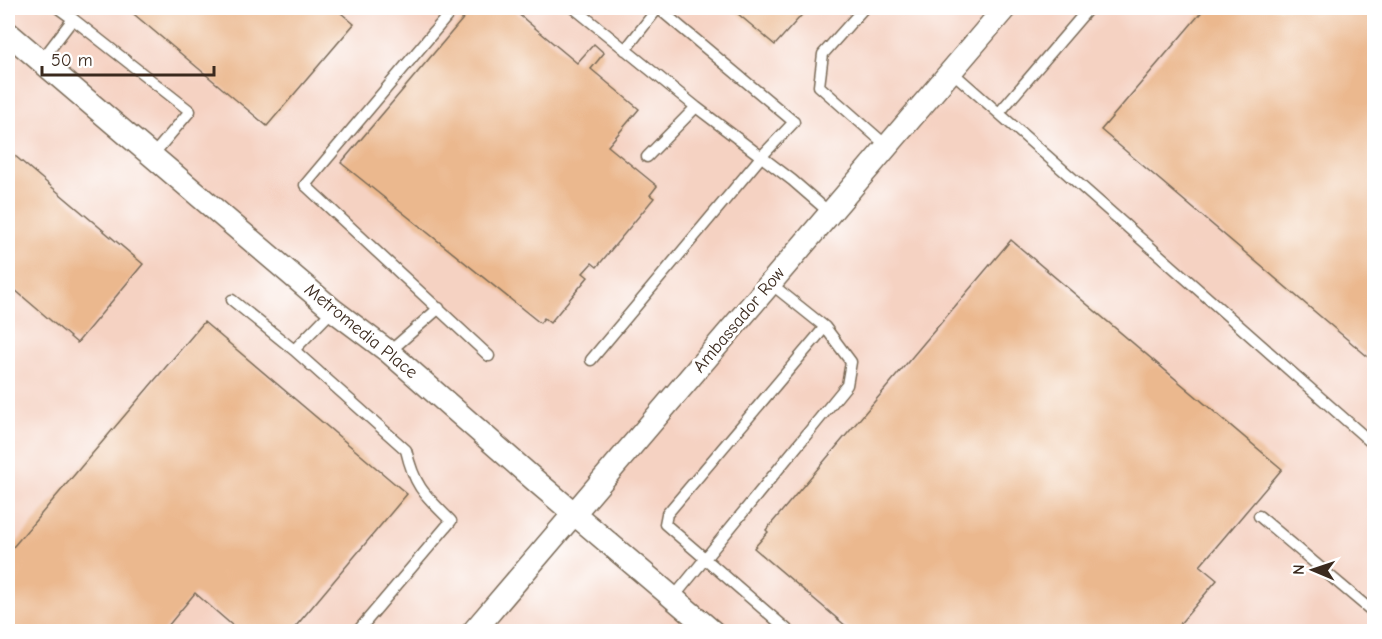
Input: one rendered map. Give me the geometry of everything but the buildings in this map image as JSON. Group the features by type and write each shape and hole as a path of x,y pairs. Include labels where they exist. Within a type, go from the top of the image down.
{"street":[{"name":"Ambassador Row","path":"473,631 1005,8"},
{"name":"Metromedia Place","path":"8,33 333,310 389,352 713,632"}],"lane":[{"path":"58,8 190,111 152,156"},
{"path":"454,8 305,185 489,356"},
{"path":"574,8 831,213"},
{"path":"591,360 761,157 794,122 658,8 625,50"},
{"path":"864,8 823,54 819,86 887,146"},
{"path":"999,114 1089,8"},
{"path":"41,61 73,19"},
{"path":"951,71 1374,445"},
{"path":"647,157 696,107"},
{"path":"673,598 848,385 851,362 825,327 770,283"},
{"path":"232,300 294,350 406,450 420,489 451,521 357,632"},
{"path":"389,352 439,308"},
{"path":"294,350 333,310"},
{"path":"790,632 665,524 667,514 825,327"},
{"path":"1259,516 1373,612 1374,610"}],"shaded area":[{"path":"8,8 1374,8 1374,631 8,631"}]}
